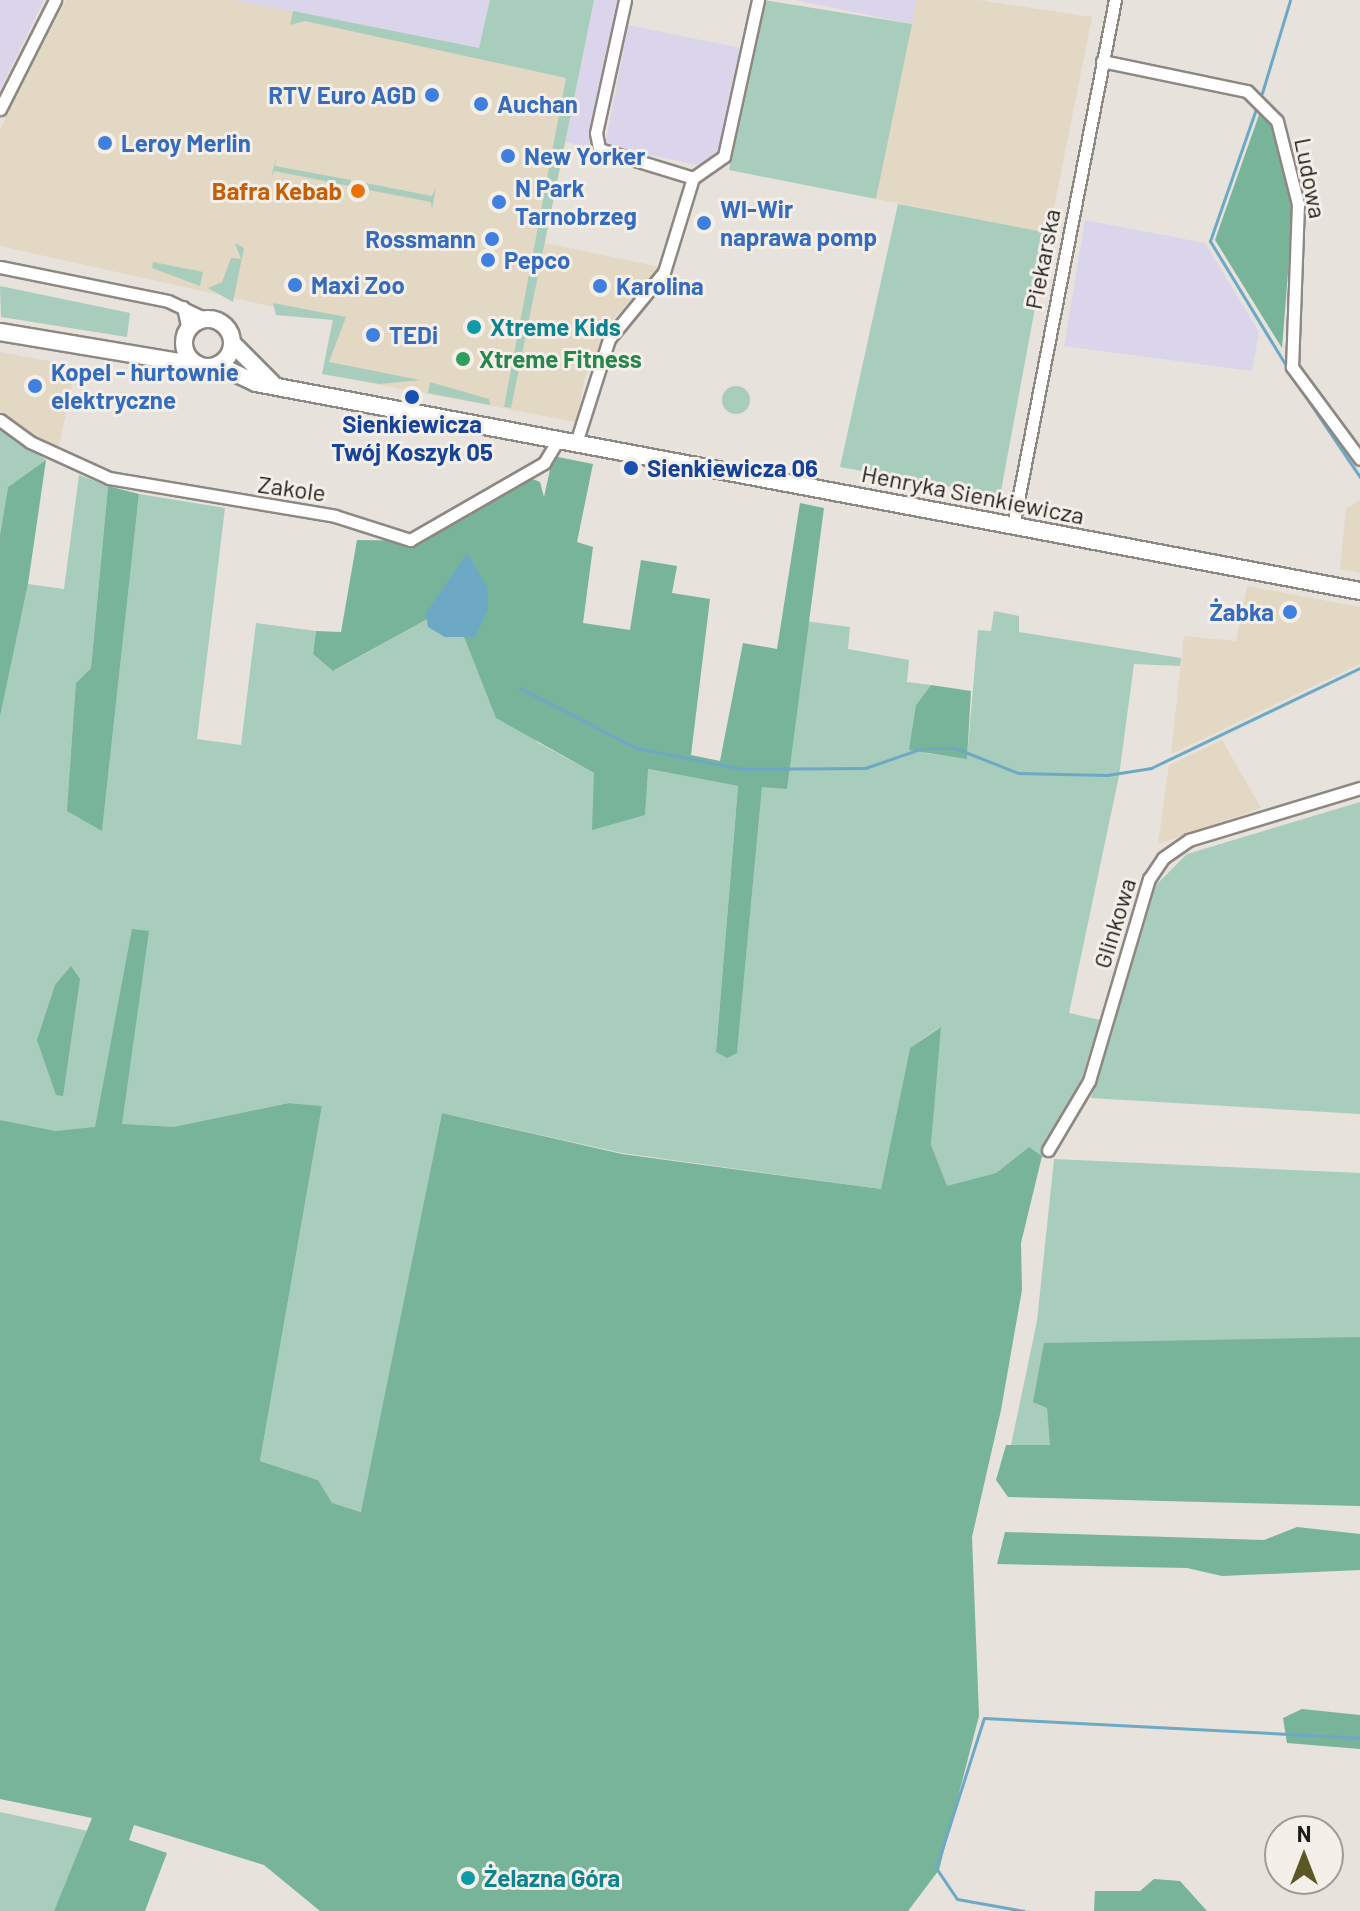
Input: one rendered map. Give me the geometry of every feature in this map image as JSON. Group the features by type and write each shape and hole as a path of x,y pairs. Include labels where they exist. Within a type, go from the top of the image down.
{"main road":[{"path":"166,362 206,319 225,326 233,344 277,386"},
{"path":"0,332 198,365 218,365 233,344"},
{"path":"186,337 198,365"},
{"name":"Henryka Sienkiewicza","path":"218,365 277,386 1360,591"}],"street":[{"path":"0,109 55,0"},
{"path":"625,0 596,133 599,149 693,178"},
{"path":"576,443 609,339 664,272 693,178 724,156 758,0"},
{"name":"Piekarska","path":"1013,526 1115,0"},
{"name":"Ludowa","path":"1102,61 1247,91 1277,121 1298,204 1292,367 1360,459"},
{"path":"0,267 183,307 206,319"},
{"path":"183,307 186,337"},
{"name":"Zakole","path":"0,420 30,442 109,478 335,516 410,540 544,463 558,440"},
{"name":"Glinkowa","path":"1048,1150 1089,1081 1149,879 1163,858 1189,840 1360,788"}],"shaded area":[{"path":"0,0 44,0 0,90"},
{"path":"66,0 234,0 479,48 594,0 545,243 660,267 610,323 585,378 576,422 322,374 332,320 0,246 0,129"},
{"path":"234,0 490,0 480,49"},
{"path":"594,0 619,0 589,147 565,142"},
{"path":"795,0 916,0 912,24"},
{"path":"916,0 978,0 1092,17 1049,233 876,199"},
{"path":"628,25 740,48 717,161 709,167 605,146"},
{"path":"1085,220 1205,243 1259,332 1252,371 1064,346"},
{"path":"0,352 76,366 58,450 0,411"},
{"path":"1360,500 1360,573 1340,569 1346,509"},
{"path":"1247,586 1360,607 1360,664 1171,754 1184,636 1236,641"},
{"path":"1222,740 1261,808 1158,844 1169,765"}],"green space":[{"path":"490,0 594,0 511,408 504,407 566,78 305,21 290,25 293,11 479,48"},
{"path":"764,0 912,24 876,199 729,170"},
{"path":"1260,112 1273,125 1293,209 1282,348 1215,240"},
{"path":"276,157 275,166 351,180 350,186 274,171 271,179"},
{"path":"355,181 432,196 436,188 432,209 431,202 353,187"},
{"path":"898,204 1049,233 1000,496 840,467"},
{"path":"235,243 244,248 233,302 208,288 222,282 231,258 241,259"},
{"path":"153,262 203,272 200,286 152,268"},
{"path":"0,286 130,313 127,337 1,317"},
{"path":"273,303 346,317 329,362 420,380 380,384 322,374 333,320 276,315"},
{"path":"430,382 489,399 490,405 428,393"},
{"path":"736,386 746,390 750,400 746,410 736,414 726,410 722,400 726,390"},
{"path":"0,427 46,460 8,487 0,535"},
{"path":"553,456 593,464 577,542 593,547 583,623 630,630 641,560 677,566 672,593 710,599 691,755 720,761 743,643 777,649 800,503 824,508 787,789 762,787 737,1053 727,1058 716,1052 738,786 648,769 645,815 592,830 594,773 496,718 465,639 444,610 333,671 313,654 316,631 341,632 357,540 423,541 530,478 540,482 544,497"},
{"path":"46,460 28,584 0,717 0,535 8,487"},
{"path":"79,475 108,486 91,668 76,683 102,830 139,494 225,508 197,739 241,745 256,623 316,631 313,654 334,671 444,610 464,615 537,742 594,773 647,769 738,786 716,1052 737,1052 762,786 787,789 805,621 850,627 848,649 909,660 907,682 931,685 916,705 925,753 967,758 978,630 991,631 994,611 1019,616 1019,632 1181,658 1180,666 1134,664 1119,776 1069,1013 1100,1020 1082,1078 1042,1156 1029,1147 996,1173 947,1187 931,1146 940,1027 910,1048 881,1189 622,1153 442,1113 362,1512 331,1503 318,1480 260,1461 322,1106 289,1103 173,1127 56,1131 0,1120 0,717 28,584 64,589"},
{"path":"108,486 139,494 102,831 67,811 76,683 91,668"},
{"path":"931,685 971,691 967,759 909,750 916,705"},
{"path":"1360,802 1360,1114 1091,1098 1154,887 1187,854"},
{"path":"132,929 149,931 122,1124 173,1127 289,1103 322,1106 260,1461 318,1480 332,1503 361,1512 442,1113 622,1154 881,1189 910,1048 941,1027 931,1145 947,1186 996,1173 1029,1147 1042,1156 1021,1243 1022,1290 1001,1410 972,1537 979,1716 939,1870 908,1911 320,1911 264,1865 134,1825 129,1840 167,1853 145,1911 54,1911 92,1818 0,1799 0,1120 56,1131 95,1127"},
{"path":"71,966 80,979 63,1096 56,1095 37,1040 55,985"},
{"path":"1054,1159 1360,1173 1360,1337 1259,1343 1047,1408 1051,1445 1011,1445 1037,1321"},
{"path":"1360,1337 1360,1506 1008,1497 996,1480 1006,1445 1050,1445 1047,1408 1033,1402 1044,1343"},
{"path":"1297,1527 1360,1534 1360,1570 1222,1576 1187,1568 997,1564 1005,1532 1264,1540"},
{"path":"1302,1709 1360,1715 1360,1749 1287,1743 1283,1718"},
{"path":"0,1812 88,1831 54,1911 0,1911"},
{"path":"1154,1879 1180,1881 1207,1911 1094,1911 1095,1891 1140,1891"}],"water":[{"path":"467,553 487,587 488,609 475,637 445,637 428,627 426,613"}],"waterway":[{"path":"1262,93 1290,0"},
{"path":"1257,106 1210,241 1287,367"},
{"path":"1295,381 1360,477"},
{"path":"520,688 636,748 743,769 865,768 923,748 955,748 1018,773 1107,775 1151,768 1360,668"},
{"path":"1024,1911 957,1899 936,1868 984,1718 1360,1738"}],"place":[{"name":"RTV Euro AGD","path":"432,95"},
{"name":"Auchan","path":"481,104"},
{"name":"Leroy Merlin","path":"105,143"},
{"name":"New Yorker","path":"508,156"},
{"name":"Bafra Kebab","path":"358,191"},
{"name":"N Park Tarnobrzeg","path":"499,202"},
{"name":"Wl-Wir naprawa pomp","path":"704,223"},
{"name":"Rossmann","path":"492,239"},
{"name":"Pepco","path":"488,260"},
{"name":"Maxi Zoo","path":"295,285"},
{"name":"Karolina","path":"600,286"},
{"name":"Xtreme Kids","path":"474,327"},
{"name":"TEDi","path":"373,335"},
{"name":"Xtreme Fitness","path":"463,359"},
{"name":"Kopel - hurtownie elektryczne","path":"35,386"},
{"name":"Sienkiewicza Twój Koszyk 05","path":"412,397"},
{"name":"Sienkiewicza 06","path":"631,468"},
{"name":"Żabka","path":"1290,612"},
{"name":"Żelazna Góra","path":"468,1878"}]}
